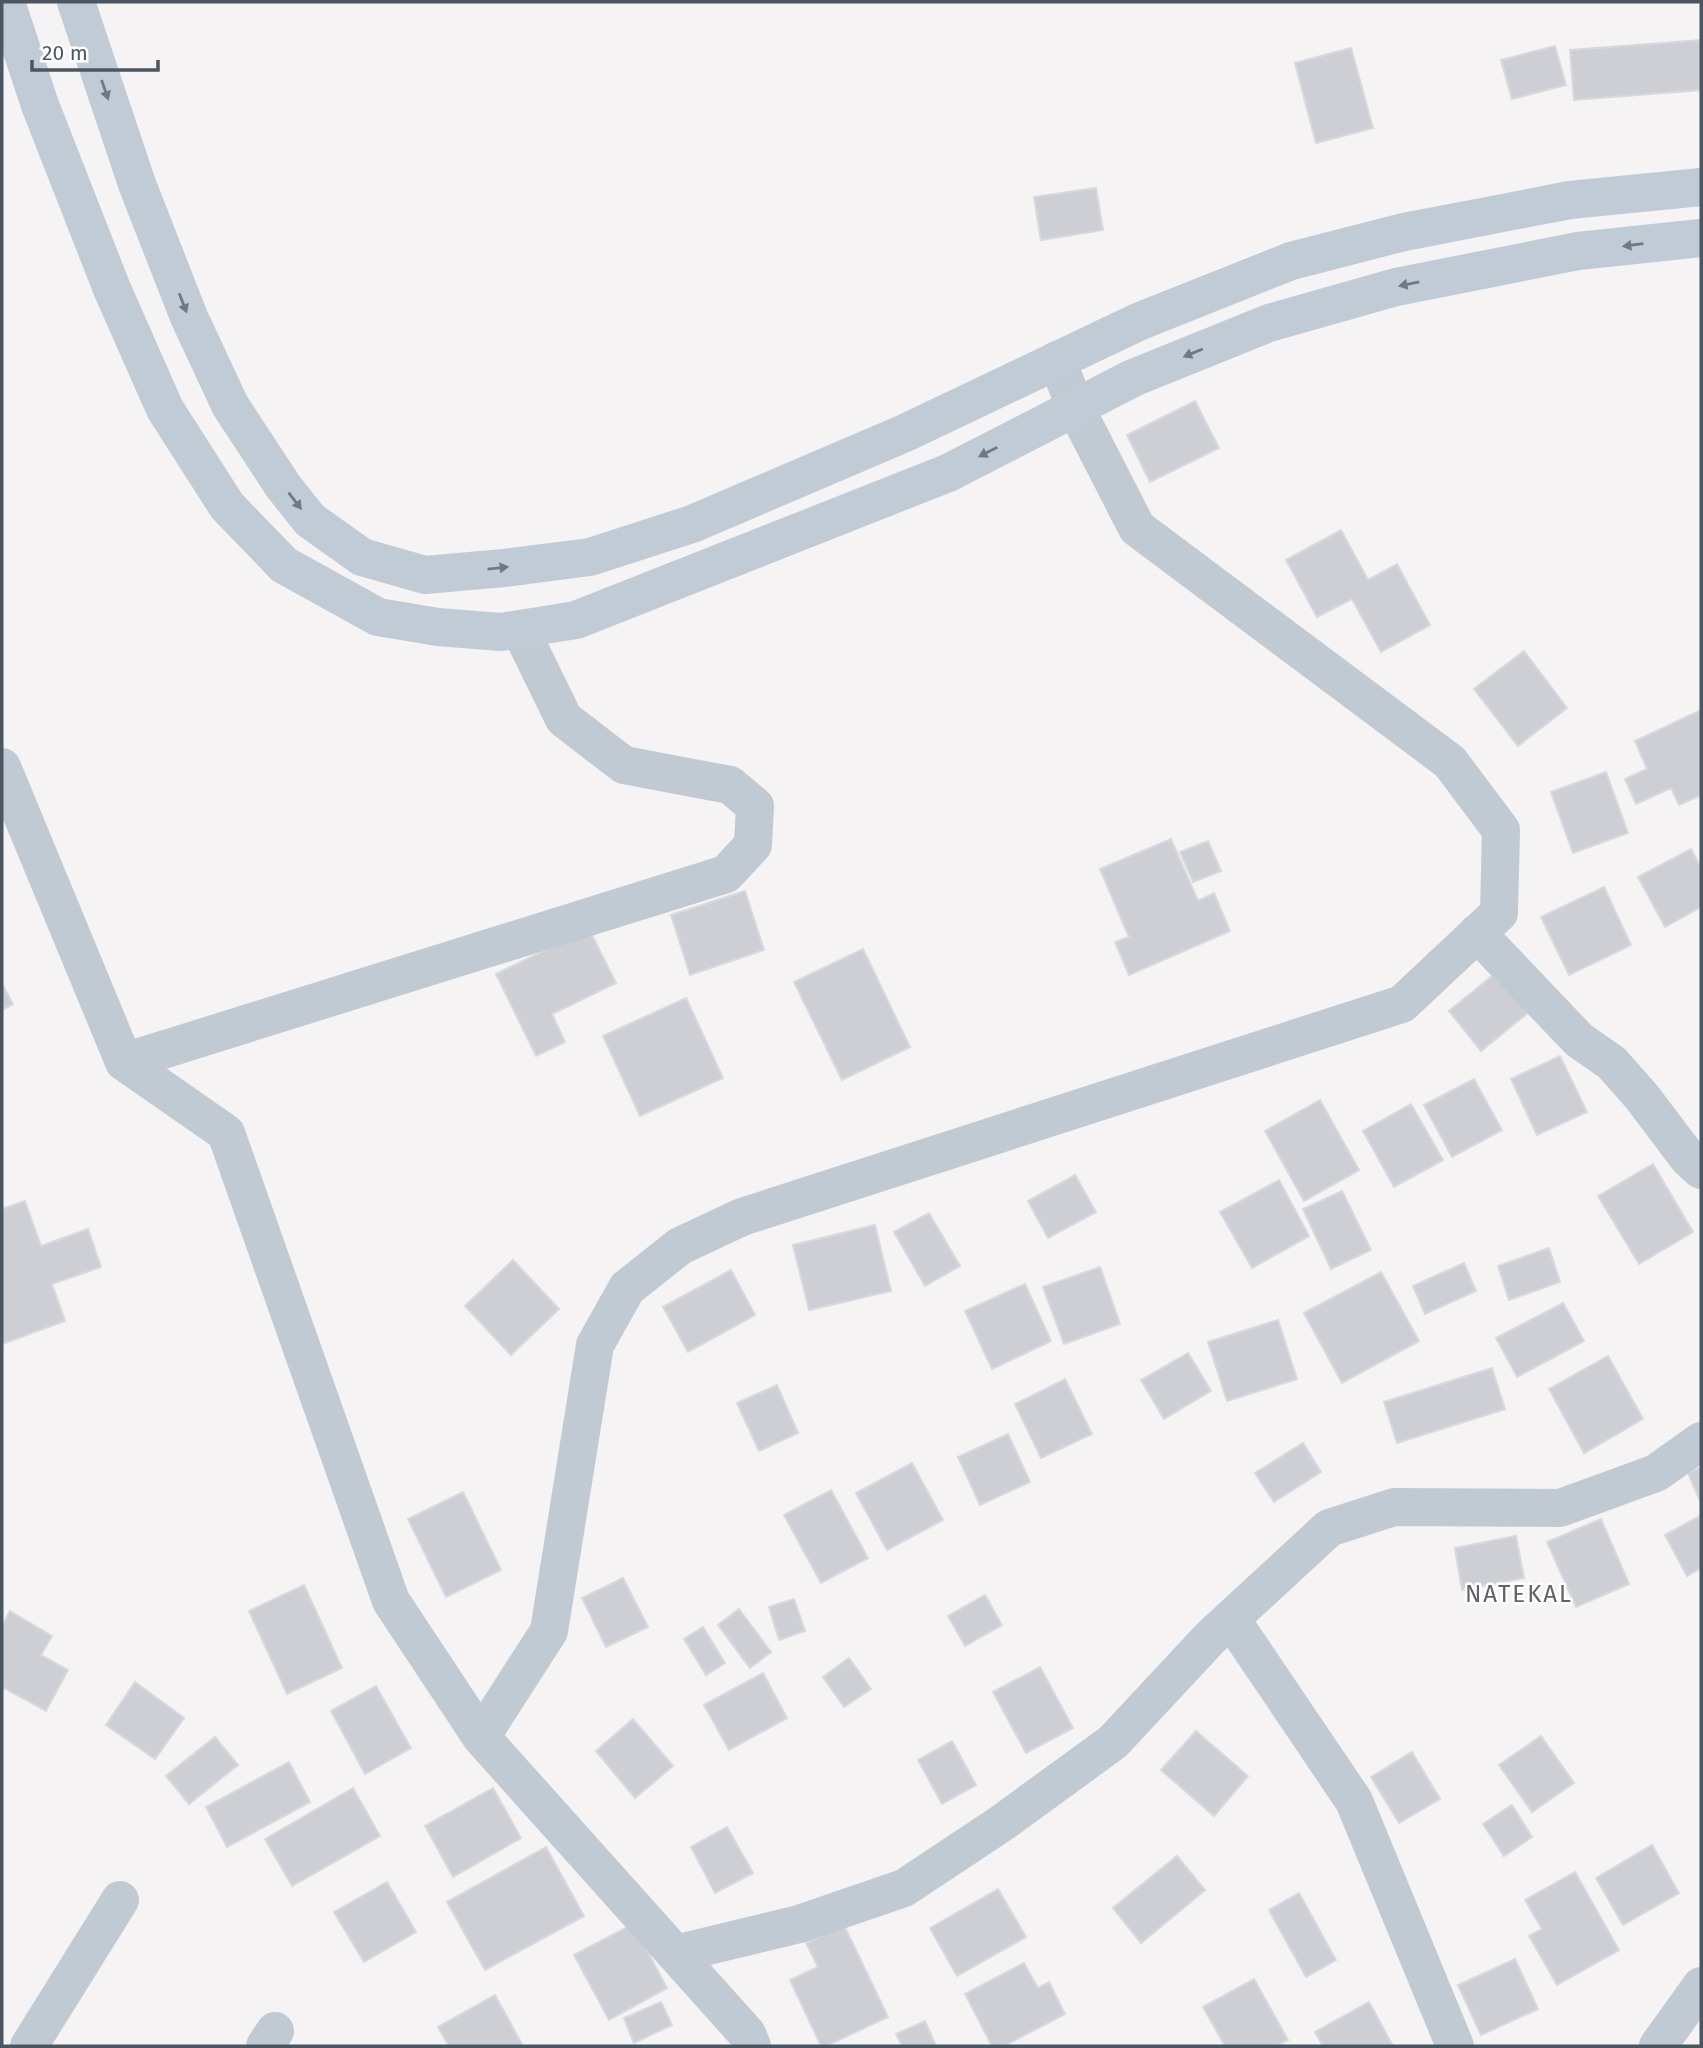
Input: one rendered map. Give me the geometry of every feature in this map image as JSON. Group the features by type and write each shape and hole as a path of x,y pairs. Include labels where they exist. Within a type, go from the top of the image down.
{"main road":[{"path":"6,2 40,104 112,289 165,409 227,506 284,565 378,617 451,628 501,632 576,620 948,473 1133,377 1269,323 1396,287 1578,251 1701,238"},
{"path":"76,2 137,184 189,317 230,405 283,486 310,520 362,557 425,575 590,556 692,524 905,433 1138,323 1292,261 1404,232 1570,200 1701,187"}],"street":[{"path":"481,1737 549,1631 595,1345 627,1288 680,1246 742,1217 1402,1004 1499,913 1501,830 1450,761 1137,527 1075,407 1057,360"},
{"path":"124,1062 726,874 753,845 755,806 730,785 624,765 564,719 520,628"},
{"path":"2,767 124,1062 226,1133 391,1601 481,1737 747,2034 752,2046"},
{"path":"1477,933 1578,1040 1612,1063 1697,1160"},
{"path":"675,1954 799,1924 904,1888 999,1825 1114,1742 1210,1638 1329,1528 1394,1507 1560,1508 1656,1473 1701,1441"},
{"path":"1231,1619 1354,1801 1455,2046"},
{"path":"29,2046 120,1900"},
{"path":"1658,2046 1701,1986"}],"building":[{"path":"1701,40 1701,90 1574,100 1570,50"},
{"path":"1555,46 1566,85 1512,99 1501,60"},
{"path":"1351,48 1373,128 1316,143 1295,63"},
{"path":"1096,188 1103,230 1041,240 1034,197"},
{"path":"1195,401 1219,448 1150,482 1127,435"},
{"path":"1341,530 1368,580 1397,564 1430,625 1381,652 1352,599 1317,617 1286,560"},
{"path":"1524,651 1567,708 1518,746 1474,689"},
{"path":"1701,710 1701,795 1679,805 1671,788 1636,804 1625,779 1647,769 1635,741"},
{"path":"1606,772 1628,833 1573,853 1551,792"},
{"path":"1171,839 1198,901 1214,893 1230,931 1129,975 1115,942 1129,937 1100,869"},
{"path":"1208,841 1221,871 1193,882 1180,852"},
{"path":"1691,849 1701,868 1701,907 1665,927 1638,877"},
{"path":"1604,887 1631,945 1569,975 1541,917"},
{"path":"745,891 764,950 690,975 671,915"},
{"path":"589,929 616,983 552,1014 565,1042 536,1056 496,974"},
{"path":"863,949 910,1047 842,1080 794,982"},
{"path":"1497,972 1529,1012 1481,1051 1449,1011"},
{"path":"2,984 13,1004 2,1010"},
{"path":"686,998 723,1078 640,1116 603,1036"},
{"path":"1560,1056 1587,1112 1537,1135 1511,1079"},
{"path":"1474,1079 1502,1130 1452,1157 1424,1105"},
{"path":"1320,1100 1359,1170 1304,1201 1265,1131"},
{"path":"1411,1104 1443,1160 1394,1187 1363,1131"},
{"path":"1653,1164 1693,1232 1639,1264 1598,1196"},
{"path":"1075,1175 1096,1212 1048,1238 1028,1201"},
{"path":"1279,1180 1309,1236 1252,1268 1220,1212"},
{"path":"1342,1191 1371,1250 1331,1269 1303,1209"},
{"path":"25,1201 41,1246 88,1229 101,1267 52,1284 65,1321 2,1344 2,1209"},
{"path":"929,1213 960,1266 925,1286 894,1232"},
{"path":"875,1225 891,1291 809,1310 793,1245"},
{"path":"1549,1248 1560,1282 1509,1300 1498,1266"},
{"path":"513,1260 559,1309 511,1355 465,1306"},
{"path":"1464,1263 1476,1291 1425,1314 1413,1286"},
{"path":"1100,1267 1120,1324 1064,1344 1043,1287"},
{"path":"731,1270 755,1315 688,1352 663,1307"},
{"path":"1381,1272 1419,1341 1342,1383 1304,1313"},
{"path":"1025,1284 1051,1341 992,1369 965,1311"},
{"path":"1563,1303 1584,1341 1517,1377 1496,1338"},
{"path":"1278,1320 1297,1379 1227,1401 1208,1342"},
{"path":"1188,1353 1211,1391 1164,1419 1141,1380"},
{"path":"1608,1356 1643,1419 1584,1453 1549,1389"},
{"path":"1492,1368 1505,1409 1397,1443 1384,1402"},
{"path":"1065,1379 1092,1434 1041,1458 1015,1404"},
{"path":"777,1385 798,1433 759,1451 737,1403"},
{"path":"1008,1434 1030,1482 980,1505 958,1457"},
{"path":"1303,1443 1321,1472 1274,1502 1255,1473"},
{"path":"912,1463 943,1520 887,1550 856,1493"},
{"path":"1701,1467 1701,1503 1688,1473"},
{"path":"831,1490 868,1558 821,1583 784,1515"},
{"path":"463,1492 501,1570 446,1597 408,1519"},
{"path":"1700,1516 1701,1568 1687,1576 1665,1535"},
{"path":"1601,1519 1629,1584 1576,1607 1547,1542"},
{"path":"1516,1536 1524,1578 1462,1590 1455,1548"},
{"path":"623,1578 648,1627 606,1647 582,1598"},
{"path":"304,1585 342,1668 287,1694 249,1611"},
{"path":"985,1595 1002,1625 965,1646 948,1616"},
{"path":"794,1599 805,1631 779,1640 769,1607"},
{"path":"739,1609 771,1652 750,1668 718,1625"},
{"path":"10,1611 52,1636 41,1655 68,1670 46,1711 2,1687 2,1626"},
{"path":"703,1627 725,1663 706,1675 684,1639"},
{"path":"849,1658 871,1689 844,1707 823,1677"},
{"path":"1040,1667 1073,1728 1026,1753 993,1692"},
{"path":"763,1673 787,1718 729,1750 704,1705"},
{"path":"135,1682 184,1718 155,1759 106,1725"},
{"path":"376,1686 411,1748 365,1774 331,1711"},
{"path":"633,1719 673,1766 635,1798 596,1751"},
{"path":"1196,1731 1248,1776 1214,1816 1161,1770"},
{"path":"1541,1736 1574,1783 1532,1812 1499,1765"},
{"path":"215,1737 238,1765 189,1804 166,1776"},
{"path":"952,1741 976,1785 942,1804 918,1760"},
{"path":"1412,1752 1440,1799 1399,1823 1371,1777"},
{"path":"289,1762 310,1802 227,1847 206,1807"},
{"path":"353,1788 380,1836 292,1886 265,1839"},
{"path":"493,1788 521,1838 453,1877 425,1826"},
{"path":"1512,1805 1532,1837 1504,1856 1483,1824"},
{"path":"727,1827 753,1873 715,1893 691,1847"},
{"path":"1652,1845 1679,1893 1623,1925 1596,1878"},
{"path":"546,1847 584,1916 485,1970 447,1902"},
{"path":"1177,1856 1205,1890 1141,1943 1113,1908"},
{"path":"1575,1872 1619,1950 1557,1985 1529,1936 1542,1929 1525,1900"},
{"path":"387,1882 416,1932 364,1962 334,1912"},
{"path":"998,1889 1026,1937 957,1976 930,1928"},
{"path":"1299,1893 1336,1960 1306,1977 1269,1910"},
{"path":"633,1924 667,1988 609,2020 574,1955"},
{"path":"844,1925 888,2017 821,2046 790,1980 818,1967 806,1943"},
{"path":"1515,1959 1538,2009 1481,2035 1458,1985"},
{"path":"1024,1963 1038,1988 1049,1982 1065,2014 1004,2046 992,2046 965,1994"},
{"path":"1254,1979 1288,2040 1276,2046 1225,2046 1203,2007"},
{"path":"495,1995 523,2046 449,2046 438,2027"},
{"path":"661,2002 672,2025 634,2043 624,2018"},
{"path":"1369,2002 1393,2046 1323,2046 1315,2032"},
{"path":"925,2021 936,2046 902,2046 896,2034"}],"district":[{"name":"NATEKAL","path":"1519,1594"}]}
